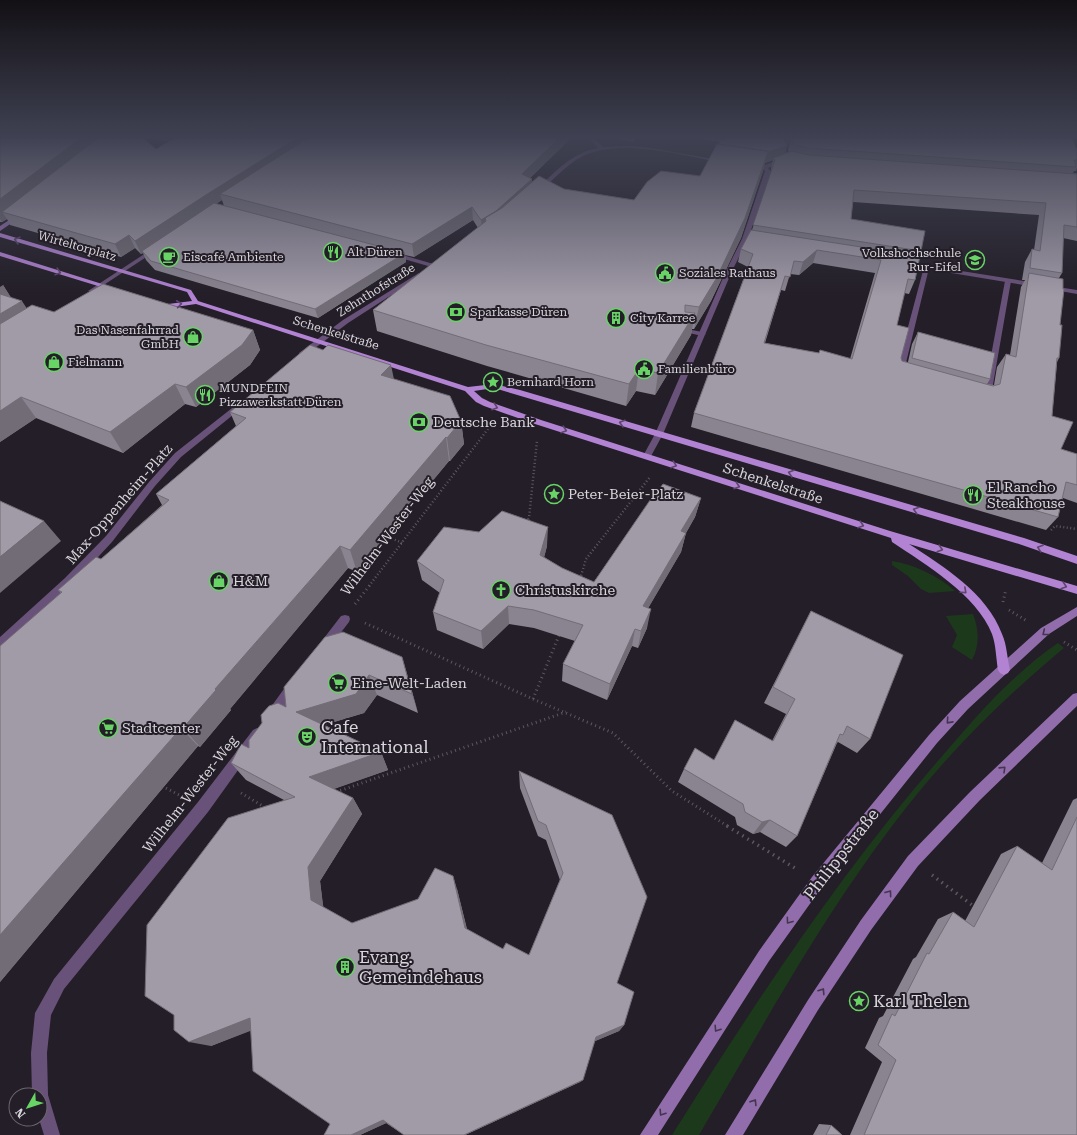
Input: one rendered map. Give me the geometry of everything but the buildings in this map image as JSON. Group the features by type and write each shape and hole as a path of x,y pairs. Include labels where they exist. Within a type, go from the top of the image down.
{"main road":[{"name":"Wirteltorplatz","path":"0,235 123,271"},
{"path":"0,254 124,292"},
{"name":"Schenkelstraße","path":"123,271 189,291 196,302"},
{"name":"Schenkelstraße","path":"153,301 168,306 196,302 468,389 494,386 1021,541 1077,560"},
{"name":"Schenkelstraße","path":"468,389 479,400 502,410 538,422 889,534 1077,590"},
{"path":"889,534 944,573 981,606 996,634 1004,670"}],"street":[{"path":"532,196 537,191"},
{"path":"647,456 659,434 745,239 761,191"},
{"path":"0,229 26,210"},
{"path":"745,239 752,240"},
{"path":"123,271 163,244"},
{"path":"382,252 435,266"},
{"name":"Zehnthofstraße","path":"318,340 352,316 441,262"},
{"path":"895,263 1077,292"},
{"path":"907,374 900,372 926,268"},
{"name":"Wirteltorplatz","path":"81,297 123,271"},
{"path":"979,394 987,396 1008,281"},
{"path":"687,327 704,329"},
{"path":"297,358 318,340"},
{"name":"Max-Oppenheim-Platz","path":"0,644 69,581 109,540 152,484 178,455 250,396"},
{"name":"Philippstraße","path":"648,1135 764,956 817,882 938,733 964,705 1045,631 1077,611"},
{"path":"316,657 346,617"},
{"name":"Wilhelm-Wester-Weg","path":"40,1087 40,1053 43,1013 59,984 202,807 302,675"},
{"path":"733,1135 866,925 913,861 975,796 1077,698"},
{"name":"Wilhelm-Wester-Weg","path":"48,1122 52,1135"}],"path":[{"name":"Wilhelm-Wester-Weg","path":"346,617 502,410"},
{"path":"523,527 529,518 538,422"},
{"path":"578,586 586,559 662,461"},
{"path":"378,534 403,543"},
{"path":"346,617 613,733 672,791 817,882"},
{"path":"533,699 562,628"},
{"path":"330,795 566,712"},
{"path":"221,781 268,809"},
{"path":"157,784 202,807"},
{"path":"913,861 982,913"}],"green space":[{"path":"892,561 918,568 955,591 929,593 921,589 908,576 892,565"},
{"path":"973,614 978,637 975,654 972,660 952,647 957,635 946,616"},
{"path":"1058,643 1064,648 1010,695 976,728 928,781 895,822 834,909 806,953 699,1135 672,1135 797,943 900,806 994,698 1024,669"}],"place":[{"name":"Alt Düren","path":"333,252"},
{"name":"Eiscafé Ambiente","path":"169,257"},
{"name":"Volkshochschule Rur-Eifel","path":"975,260"},
{"name":"Soziales Rathaus","path":"665,273"},
{"name":"Sparkasse Düren","path":"456,312"},
{"name":"City Karree","path":"616,318"},
{"name":"Das Nasenfahrrad GmbH","path":"193,337"},
{"name":"Fielmann","path":"54,362"},
{"name":"Familienbüro","path":"644,369"},
{"name":"Bernhard Horn","path":"493,382"},
{"name":"MUNDFEIN Pizzawerkstatt Düren","path":"205,395"},
{"name":"Deutsche Bank","path":"419,422"},
{"name":"Peter-Beier-Platz","path":"554,494"},
{"name":"El Rancho Steakhouse","path":"973,495"},
{"name":"H&M","path":"219,581"},
{"name":"Christuskirche","path":"501,590"},
{"name":"Eine-Welt-Laden","path":"338,683"},
{"name":"Stadtcenter","path":"108,728"},
{"name":"Cafe International","path":"307,737"},
{"name":"Evang. Gemeindehaus","path":"345,967"},
{"name":"Karl Thelen","path":"859,1001"}]}
